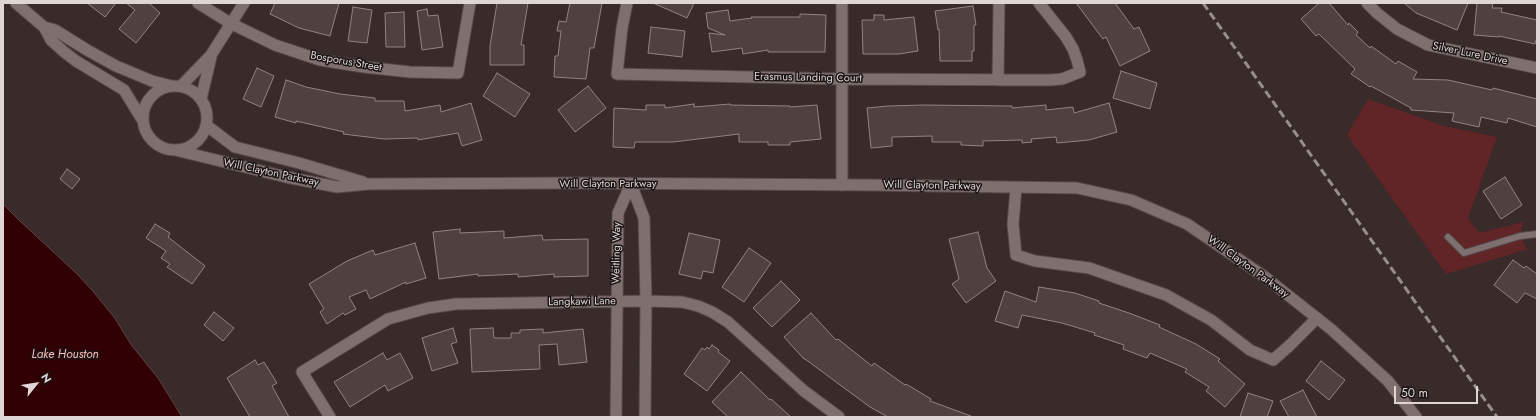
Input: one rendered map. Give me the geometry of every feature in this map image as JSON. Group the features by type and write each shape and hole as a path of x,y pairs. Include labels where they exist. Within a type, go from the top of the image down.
{"street":[{"path":"16,3 44,27 51,40 63,51 76,61 124,90 134,103 150,137 157,145 166,149 175,150 185,148 200,138 206,125 206,109 201,99 193,92 178,86 152,81 116,66 55,30 44,27"},
{"name":"Bosporus Street","path":"198,3 230,23 275,45 320,60 410,72 458,73 470,3"},
{"path":"143,121 146,106 151,97 158,91 178,86 211,55 244,3"},
{"name":"Erasmus Landing Court","path":"627,3 622,28 617,74 842,79 1050,80 1080,72 1078,60 1073,49 1066,37 1040,3"},
{"path":"842,3 842,185"},
{"path":"998,80 999,3"},
{"name":"Silver Lure Drive","path":"1367,3 1397,29 1428,45 1537,68"},
{"path":"201,99 211,55"},
{"name":"Will Clayton Parkway","path":"206,125 235,147 299,163 369,184"},
{"name":"Will Clayton Parkway","path":"175,150 286,177 337,187 369,184 631,184 1077,188 1131,200 1187,224 1265,277 1317,318 1388,381 1416,417"},
{"path":"631,184 644,218 646,301 645,417"},
{"name":"Weitling Way","path":"616,417 618,213 631,184"},
{"path":"1016,188 1013,224 1016,255 1035,261 1089,268 1166,295 1212,320 1250,350 1273,360 1317,318"},
{"name":"Langkawi Lane","path":"330,417 302,372 388,319 428,308 456,304 646,301 682,302 698,306 712,312 728,322 804,392 839,417"}],"lane":[{"path":"1448,237 1464,253 1520,236 1537,234"}],"shaded area":[{"path":"1368,99 1444,126 1497,137 1468,218 1479,233 1524,222 1521,228 1524,244 1528,249 1446,274 1347,135"}],"water":[{"name":"Lake Houston","path":"3,204 91,289 114,317 132,346 158,378 182,417 3,417"}],"building":[{"path":"87,3 116,3 105,17"},
{"path":"126,3 149,3 160,13 136,43 119,29 135,10"},
{"path":"275,3 339,3 330,36 299,28 270,14"},
{"path":"497,3 528,3 521,45 524,45 524,65 490,65 490,46"},
{"path":"570,3 602,3 594,48 590,48 586,79 554,77 555,56 558,56 561,31 557,31 559,21 566,22"},
{"path":"653,3 694,3 687,18"},
{"path":"1076,3 1115,3 1134,29 1139,27 1150,51 1120,66 1106,37 1103,39"},
{"path":"1319,3 1329,3 1348,25 1349,23 1358,32 1356,35 1370,48 1371,46 1396,64 1398,61 1417,72 1413,79 1448,80 1492,90 1493,88 1537,99 1537,127 1508,118 1507,123 1481,117 1479,127 1452,121 1454,113 1411,110 1411,108 1371,86 1370,87 1351,74 1355,69 1319,34 1316,36 1301,19"},
{"path":"1404,3 1468,3 1457,30 1416,13"},
{"path":"1477,3 1493,3 1492,8 1502,8 1501,12 1537,20 1537,37 1535,44 1499,36 1474,35"},
{"path":"973,6 976,25 974,25 974,51 972,51 972,61 940,61 939,29 938,30 935,11"},
{"path":"353,7 372,10 367,43 348,41"},
{"path":"427,9 428,16 438,15 443,47 422,50 417,11"},
{"path":"728,10 730,21 752,18 751,17 800,17 800,14 826,15 825,52 768,52 768,50 743,54 742,48 712,52 709,33 725,35 708,28 706,13"},
{"path":"404,12 405,47 386,47 385,13"},
{"path":"874,15 884,15 884,20 914,17 918,51 899,54 863,54 862,20 874,20"},
{"path":"651,27 685,31 682,57 648,53"},
{"path":"257,68 274,76 261,107 243,99"},
{"path":"1121,71 1157,83 1150,109 1113,98"},
{"path":"497,73 530,94 515,117 483,96"},
{"path":"286,80 306,87 340,94 375,98 375,101 404,101 405,111 440,105 441,112 471,103 482,140 462,146 458,133 418,140 418,138 384,139 343,134 344,132 296,121 296,123 275,117"},
{"path":"588,86 606,108 575,132 558,110"},
{"path":"1109,103 1117,132 1089,140 1057,143 1056,137 1031,139 1032,142 1022,143 1022,140 983,141 983,146 961,145 961,142 932,142 932,136 892,137 892,146 871,148 867,108 923,105 1012,106 1012,108 1046,105 1046,110 1073,107 1074,113"},
{"path":"694,104 694,107 730,104 790,107 817,105 821,139 790,142 790,145 768,145 768,142 739,142 739,134 673,142 635,142 634,148 613,147 614,108 646,110 646,105 665,105 665,108"},
{"path":"67,169 80,179 72,189 60,179"},
{"path":"1505,177 1522,205 1501,219 1483,191"},
{"path":"155,224 170,233 168,237 205,266 192,284 167,267 170,264 161,258 166,251 146,238"},
{"path":"460,229 460,233 504,231 504,238 542,235 543,240 588,239 588,276 554,277 554,274 518,277 518,274 478,276 478,274 439,279 433,232"},
{"path":"978,232 987,268 996,281 966,303 952,284 959,279 949,239"},
{"path":"689,233 720,240 713,273 703,271 701,279 679,274"},
{"path":"415,243 426,278 406,284 406,282 370,299 366,290 349,297 356,309 345,315 343,313 327,324 320,312 324,309 309,284 347,261 373,250 375,255"},
{"path":"749,248 771,263 744,302 722,287"},
{"path":"1513,260 1524,268 1526,266 1537,274 1537,299 1525,293 1517,303 1494,285"},
{"path":"781,281 800,300 772,327 753,308"},
{"path":"1039,287 1075,293 1160,325 1159,327 1196,344 1220,359 1218,361 1245,384 1225,407 1206,391 1209,387 1185,372 1187,369 1150,353 1147,358 1123,349 1124,345 1094,335 1095,333 1062,323 1022,315 1018,328 995,321 1005,291 1036,302"},
{"path":"214,312 234,328 223,341 204,325"},
{"path":"811,313 836,340 838,339 872,366 874,363 905,385 906,384 931,399 930,401 971,417 888,417 870,407 804,359 784,337"},
{"path":"453,328 457,342 451,344 458,363 432,371 422,338"},
{"path":"493,328 494,338 511,338 511,333 520,333 520,330 543,329 543,333 583,329 587,362 559,365 557,344 539,345 540,369 472,372 470,329"},
{"path":"712,345 719,350 718,352 730,361 707,391 684,374 702,348 705,350 707,347 709,349"},
{"path":"383,353 387,360 400,353 413,378 388,391 385,385 350,407 334,382"},
{"path":"255,360 258,365 264,362 277,383 272,386 289,417 250,417 227,378"},
{"path":"1321,361 1345,380 1329,400 1306,381"},
{"path":"741,372 770,400 771,399 791,417 728,417 712,402"},
{"path":"1303,390 1317,417 1289,417 1280,401"},
{"path":"1248,393 1273,401 1267,417 1240,417"}],"railway":[{"path":"1203,3 1497,417"}]}
